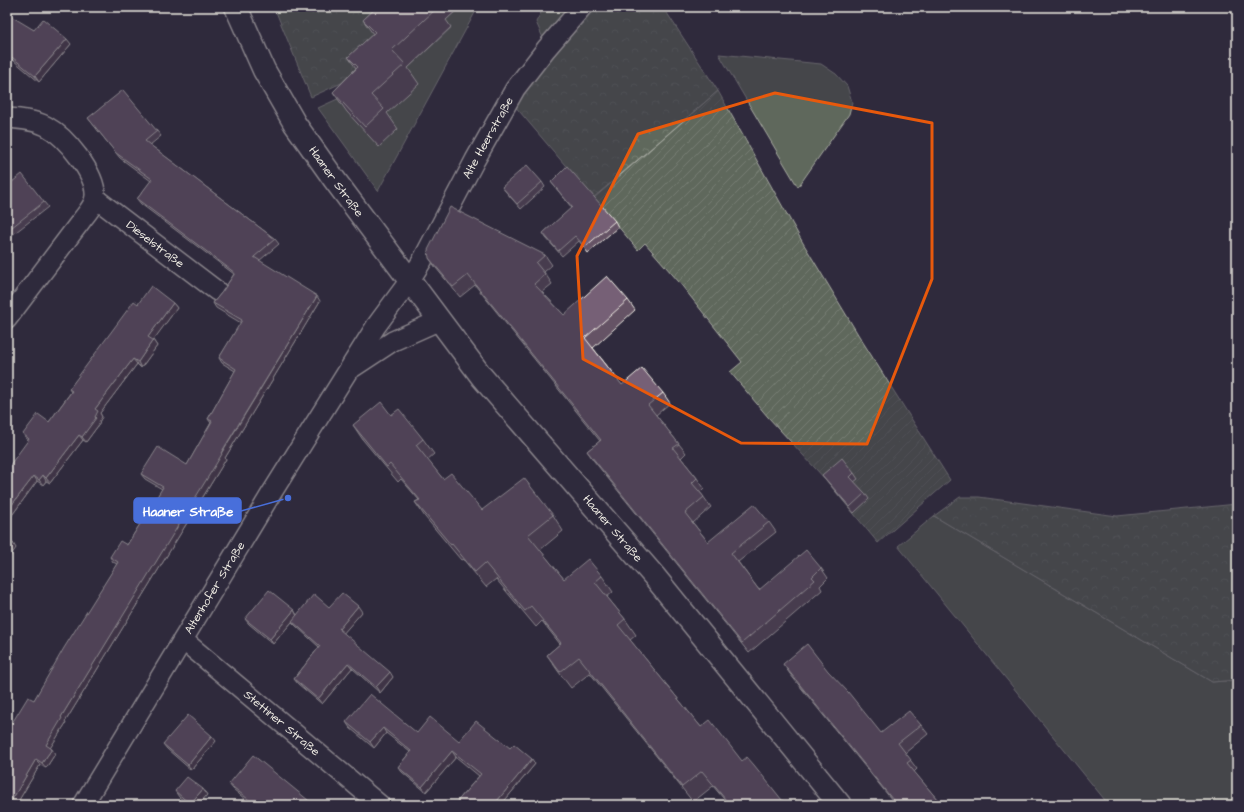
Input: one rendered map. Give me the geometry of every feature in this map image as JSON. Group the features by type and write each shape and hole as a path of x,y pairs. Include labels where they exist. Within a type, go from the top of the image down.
{"main road":[{"name":"Haaner Straße","path":"236,7 264,70 295,124 334,179 482,377 654,576 840,805"}],"street":[{"name":"Alte Heerstraße","path":"410,280 515,89 546,49 582,7"},
{"path":"7,118 28,120 45,126 59,136 87,171 91,179 95,198 81,221 7,319"},
{"name":"Dieselstraße","path":"95,198 217,291"},
{"name":"Altenhofer Straße","path":"83,805 271,494 376,326 410,280"},
{"name":"Altenhofer Straße","path":"348,371 393,341 440,320"},
{"name":"Stettiner Straße","path":"183,640 380,805"}],"highlighted area":[{"path":"775,93 932,123 932,279 867,444 741,443 583,359 577,256 638,134"}],"green space":[{"path":"274,7 412,7 348,80 311,97"},
{"path":"460,7 478,7 378,191 318,108 355,91 383,112 406,70 451,28 445,21"},
{"path":"544,7 570,7 543,38 536,22"},
{"path":"593,7 663,7 718,91 593,198 514,105"},
{"path":"719,54 821,64 836,74 847,86 852,102 849,114 798,187"},
{"path":"718,91 803,243 859,336 950,480 878,543 826,480 768,417 730,372 742,362 679,282 645,243 638,250 594,198"},
{"path":"960,497 979,497 1117,516 1237,504 1237,680 1212,682 934,516"},
{"path":"934,516 1212,682 1237,680 1237,805 1109,805 898,546"}],"building":[{"path":"377,7 437,8 392,50 405,64 371,95 384,109 365,127 333,92 358,67 348,57 375,32 363,20"},
{"path":"9,15 34,30 43,19 67,39 35,76 7,53 7,18"},
{"path":"123,90 157,131 145,141 275,239 254,257 317,296 61,717 62,718 46,745 52,749 42,763 36,759 9,805 7,805 7,720 12,723 28,697 34,700 64,648 118,562 110,557 120,541 127,545 163,487 141,474 158,447 187,465 212,421 208,419 236,369 219,358 242,320 213,303 235,273 137,199 152,179 116,153 88,118"},
{"path":"527,165 542,182 517,204 502,187"},
{"path":"567,166 615,221 585,247 575,236 558,251 543,233 572,207 551,182"},
{"path":"22,174 44,202 7,231 7,186"},
{"path":"450,207 545,255 536,263 545,274 534,284 564,315 607,276 628,300 585,338 622,385 642,368 663,393 648,405 679,444 673,448 697,478 692,483 704,497 685,513 708,542 754,504 769,522 731,553 759,590 806,550 821,568 812,577 815,580 742,643 587,451 601,440 468,275 453,287 429,258 428,250"},
{"path":"151,286 173,303 148,337 153,340 138,362 133,359 95,409 98,411 95,417 96,418 82,437 79,435 46,478 43,475 39,480 34,476 7,511 7,469 29,439 23,434 38,414 49,422 72,391 69,389 134,301 138,304"},
{"path":"381,402 391,415 399,409 423,439 416,445 443,479 451,473 482,510 524,478 553,515 528,535 564,579 588,559 602,576 595,582 625,619 618,625 701,727 710,720 742,761 747,757 786,805 730,805 702,771 682,787 579,657 560,672 547,655 561,643 531,606 525,611 485,563 475,572 415,502 420,500 390,464 387,467 353,425"},
{"path":"842,458 854,473 850,477 865,493 850,507 822,475"},
{"path":"7,538 13,543 7,551"},
{"path":"269,590 294,610 270,639 245,619"},
{"path":"342,593 358,606 339,629 390,672 376,687 348,663 318,699 294,679 320,646 292,621 314,594 329,607"},
{"path":"807,644 881,733 909,711 921,725 898,743 911,760 907,763 942,805 897,805 783,664"},
{"path":"370,694 417,733 430,717 459,741 476,721 510,748 514,744 532,759 497,801 499,802 496,805 454,805 481,774 452,751 422,787 398,767 411,751 383,728 370,742 346,722"},
{"path":"188,715 212,736 188,765 163,744"},
{"path":"253,755 314,805 251,805 253,803 229,784"},
{"path":"187,777 203,789 190,804 175,791"}],"place":[{"name":"Haaner Straße","path":"288,498"}]}
